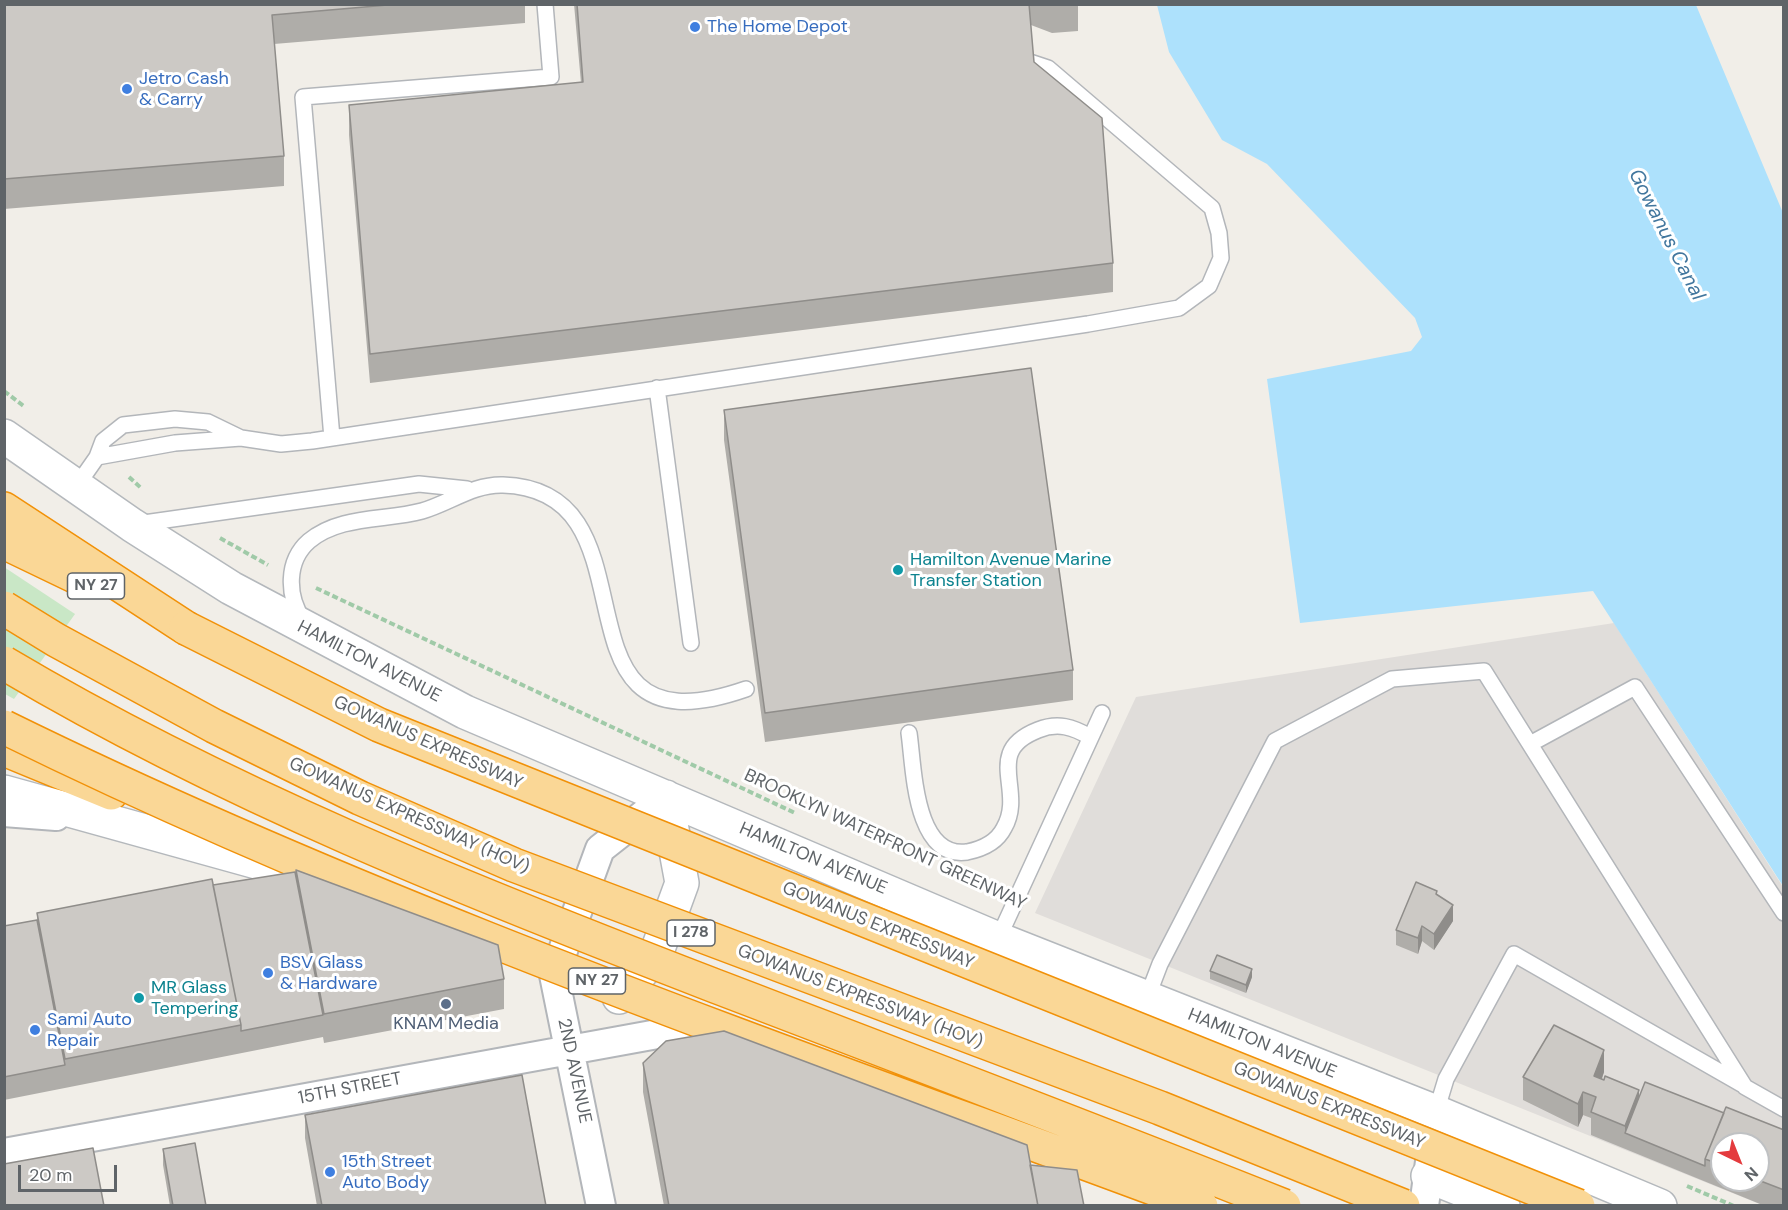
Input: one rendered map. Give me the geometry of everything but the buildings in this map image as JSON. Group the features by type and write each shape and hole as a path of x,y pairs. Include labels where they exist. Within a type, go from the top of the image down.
{"highway":[{"name":"GOWANUS EXPRESSWAY","path":"9,529 186,628 379,725 1578,1206"},
{"name":"GOWANUS EXPRESSWAY (HOV)","path":"4,608 56,640 224,731 360,798 514,865 1160,1108 1402,1206"},
{"name":"I 278","path":"4,663 125,730 306,819 509,906 1284,1206"},
{"name":"NY 27","path":"4,727 116,782 297,861 554,965 1201,1206"},
{"path":"4,750 292,871"}],"main road":[{"name":"HAMILTON AVENUE","path":"4,436 132,525 231,588 465,712 999,939 1436,1112 1660,1206"},
{"path":"4,792 292,871 554,975 619,997 1174,1206"},
{"path":"619,997 655,957 682,883 666,797"},
{"path":"1426,1191 1503,1206"}],"street":[{"path":"554,975 600,849 666,797"},
{"path":"4,812 104,819"},
{"name":"2ND AVENUE","path":"554,975 602,1206"},
{"name":"15TH STREET","path":"4,1153 570,1048 696,1027"},
{"path":"1426,1191 1436,1112"}],"lane":[{"path":"332,438 303,97 556,79 545,4"},
{"path":"97,457 175,443 241,438 281,444 332,438 1179,308 1209,286 1221,258 1212,208 1048,68 1030,62 997,64"},
{"path":"657,388 691,643"},
{"path":"76,487 97,457 103,441 123,424 174,419 208,422 241,438"},
{"path":"132,525 419,484 470,490"},
{"path":"311,632 297,611 291,591 293,567 300,549 318,534 338,525 422,510 470,490 502,485 530,488 555,499 575,518 595,557 613,642 620,660 628,675 643,689 662,698 682,703 704,701 746,689"},
{"path":"1147,998 1160,964 1275,741 1392,679 1484,671 1745,1087"},
{"path":"1530,744 1635,687 1784,913"},
{"path":"999,939 1102,712"},
{"path":"909,733 924,825 940,844 950,850 964,852 990,844 1005,827 1011,798 1006,765 1009,752 1019,741 1043,728 1059,726 1073,728 1090,737"},
{"path":"1436,1112 1446,1079 1514,954 1784,1109"}],"path":[{"path":"214,534 255,559"},
{"name":"BROOKLYN WATERFRONT GREENWAY","path":"326,593 796,814"}],"shaded area":[{"path":"1614,623 1783,887 1783,1205 1762,1205 1730,1192 1770,1192 1770,1132 1710,1132 1710,1184 1035,913 1136,697"}],"green space":[{"path":"4,567 75,614 14,699 5,694"}],"water":[{"name":"Gowanus Canal","path":"1157,5 1696,5 1783,213 1783,886 1593,591 1300,623 1267,379 1411,351 1422,337 1415,318 1267,164 1222,140 1169,52"}],"place":[{"name":"The Home Depot","path":"695,27"},
{"name":"Jetro Cash & Carry","path":"127,89"},
{"name":"Hamilton Avenue Marine Transfer Station","path":"898,570"},
{"name":"BSV Glass & Hardware","path":"268,973"},
{"name":"MR Glass Tempering","path":"139,998"},
{"name":"KNAM Media","path":"446,1004"},
{"name":"Sami Auto Repair","path":"35,1030"},
{"name":"15th Street Auto Body","path":"330,1172"}]}
